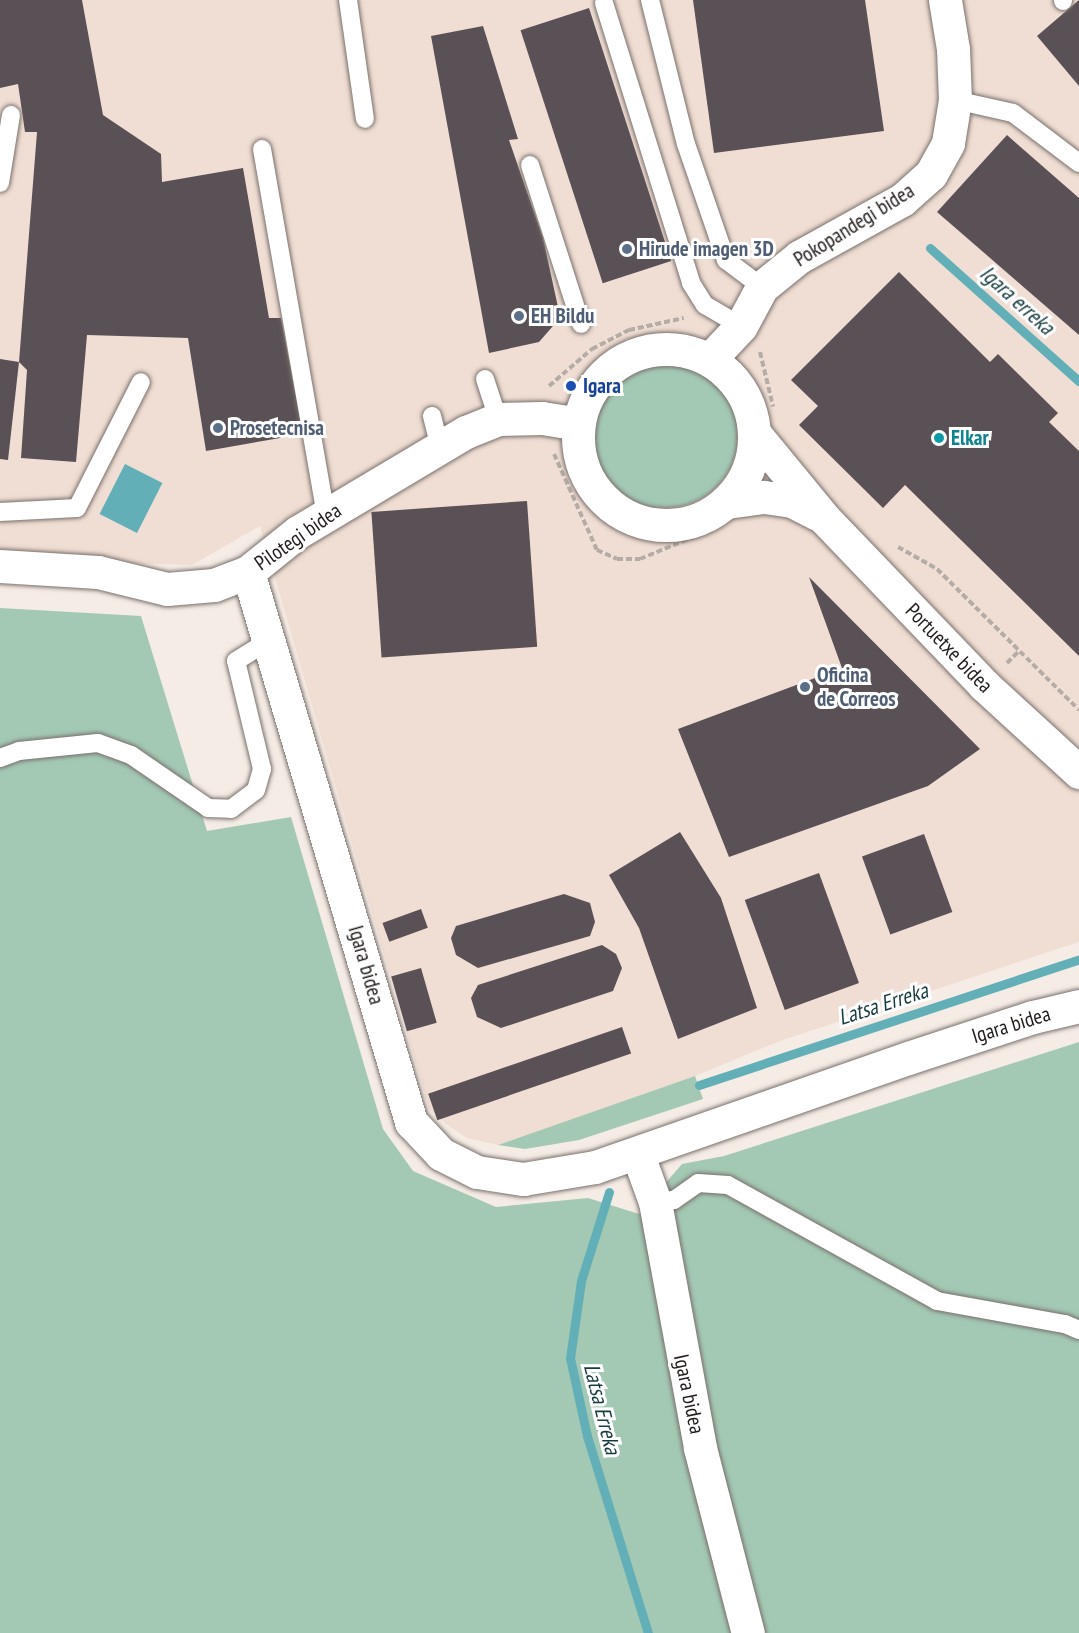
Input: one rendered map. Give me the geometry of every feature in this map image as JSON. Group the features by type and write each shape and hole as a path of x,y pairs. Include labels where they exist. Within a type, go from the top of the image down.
{"street":[{"name":"Pokopandegi bidea","path":"710,360 751,338 762,287 799,257 902,200 931,174 948,143 955,100 954,49 945,0"},
{"path":"662,348 710,360 733,379 749,404 765,422 743,483 720,516 678,525 651,525 625,516 603,499 587,477 578,451 578,424 585,400 598,380 617,364 638,353 662,348"},
{"name":"Pilotegi bidea","path":"0,566 98,572 167,589 214,585 248,572 327,515 440,447 498,419 542,418 578,424"},
{"name":"Portuetxe bidea","path":"765,422 824,518 984,685 1079,772"},
{"name":"Portuetxe bidea","path":"720,516 773,498 792,501 824,518"},
{"name":"Igara bidea","path":"248,572 411,1122 441,1154 477,1172 523,1179 595,1167 638,1155 908,1058 1079,1006"},
{"name":"Igara bidea","path":"638,1155 655,1202 700,1448 748,1633"}],"lane":[{"path":"348,0 365,119"},
{"path":"650,0 686,144 726,260 762,287"},
{"path":"604,3 691,283 705,305 751,338"},
{"path":"955,100 1013,113 1079,163"},
{"path":"0,183 11,115"},
{"path":"262,149 327,515"},
{"path":"530,165 580,324"},
{"path":"485,379 498,419"},
{"path":"0,512 77,508 141,382"},
{"path":"432,416 440,447"},
{"path":"0,758 19,751 98,743 131,755 208,808 231,809 256,790 262,769 236,662 270,640"},
{"path":"655,1202 674,1200 698,1183 728,1185 937,1301 1065,1324 1079,1330"}],"path":[{"path":"539,390 547,388 592,348 628,330 693,315 705,305"},
{"path":"751,338 765,422"},
{"path":"548,450 556,456 597,550 617,559 640,559 720,516"},
{"path":"888,541 938,569 1079,711"}],"shaded area":[{"path":"0,0 1079,0 1079,942 780,1041 695,1076 498,1145 467,1138 429,1109 260,526 192,565 0,559"}],"green space":[{"path":"665,362 693,368 716,384 732,407 738,435 732,463 716,486 693,502 665,508 637,502 614,486 598,463 592,435 598,407 614,384 637,368"},
{"path":"0,608 141,616 207,831 291,817 383,1129 413,1171 496,1207 588,1198 639,1214 682,1164 724,1156 1079,1042 1079,1633 0,1633"},
{"path":"695,1076 703,1099 579,1140 525,1149 498,1145"}],"water":[{"path":"125,464 162,483 137,533 100,514"}],"building":[{"path":"0,0 82,0 103,115 161,154 162,182 243,168 269,318 281,318 303,434 206,451 188,338 87,335 76,462 21,458 27,370 19,362 37,132 25,132 18,84 0,88"},
{"path":"693,0 865,0 884,131 714,153"},
{"path":"1079,0 1079,86 1037,36"},
{"path":"589,8 671,261 603,283 521,30"},
{"path":"483,26 518,139 509,140 543,238 558,307 553,326 539,342 489,353 431,36"},
{"path":"1007,135 1079,198 1079,335 937,212"},
{"name":"Elkar","path":"899,272 990,362 998,354 1058,413 1049,422 1079,451 1079,656 905,485 883,508 799,425 818,406 791,380"},
{"path":"0,359 19,362 8,460 0,459"},
{"path":"527,501 537,647 382,658 371,512"},
{"path":"809,577 980,749 928,786 729,857 678,729 842,668"},
{"path":"680,832 721,898 757,1008 678,1039 639,928 609,875"},
{"path":"924,834 952,912 890,935 862,857"},
{"path":"819,873 859,983 785,1010 745,900"},
{"path":"564,894 590,903 595,922 590,936 478,968 456,955 451,938 456,926"},
{"path":"421,909 428,928 389,942 382,923"},
{"path":"602,945 616,954 622,968 613,991 501,1028 477,1017 471,998 478,985"},
{"path":"421,968 437,1023 407,1031 391,977"},
{"path":"622,1027 631,1053 437,1120 428,1094"}],"waterway":[{"name":"Igara erreka","path":"930,248 1079,381"},
{"name":"Latsa Erreka","path":"699,1085 1079,959"},
{"name":"Latsa Erreka","path":"609,1192 581,1281 570,1358 587,1436 648,1633"}],"place":[{"name":"Hirude imagen 3D","path":"627,249"},
{"name":"EH Bildu","path":"519,316"},
{"name":"Igara","path":"571,386"},
{"name":"Prosetecnisa","path":"218,428"},
{"name":"Elkar","path":"939,438"},
{"name":"Oficina de Correos","path":"805,687"}]}
